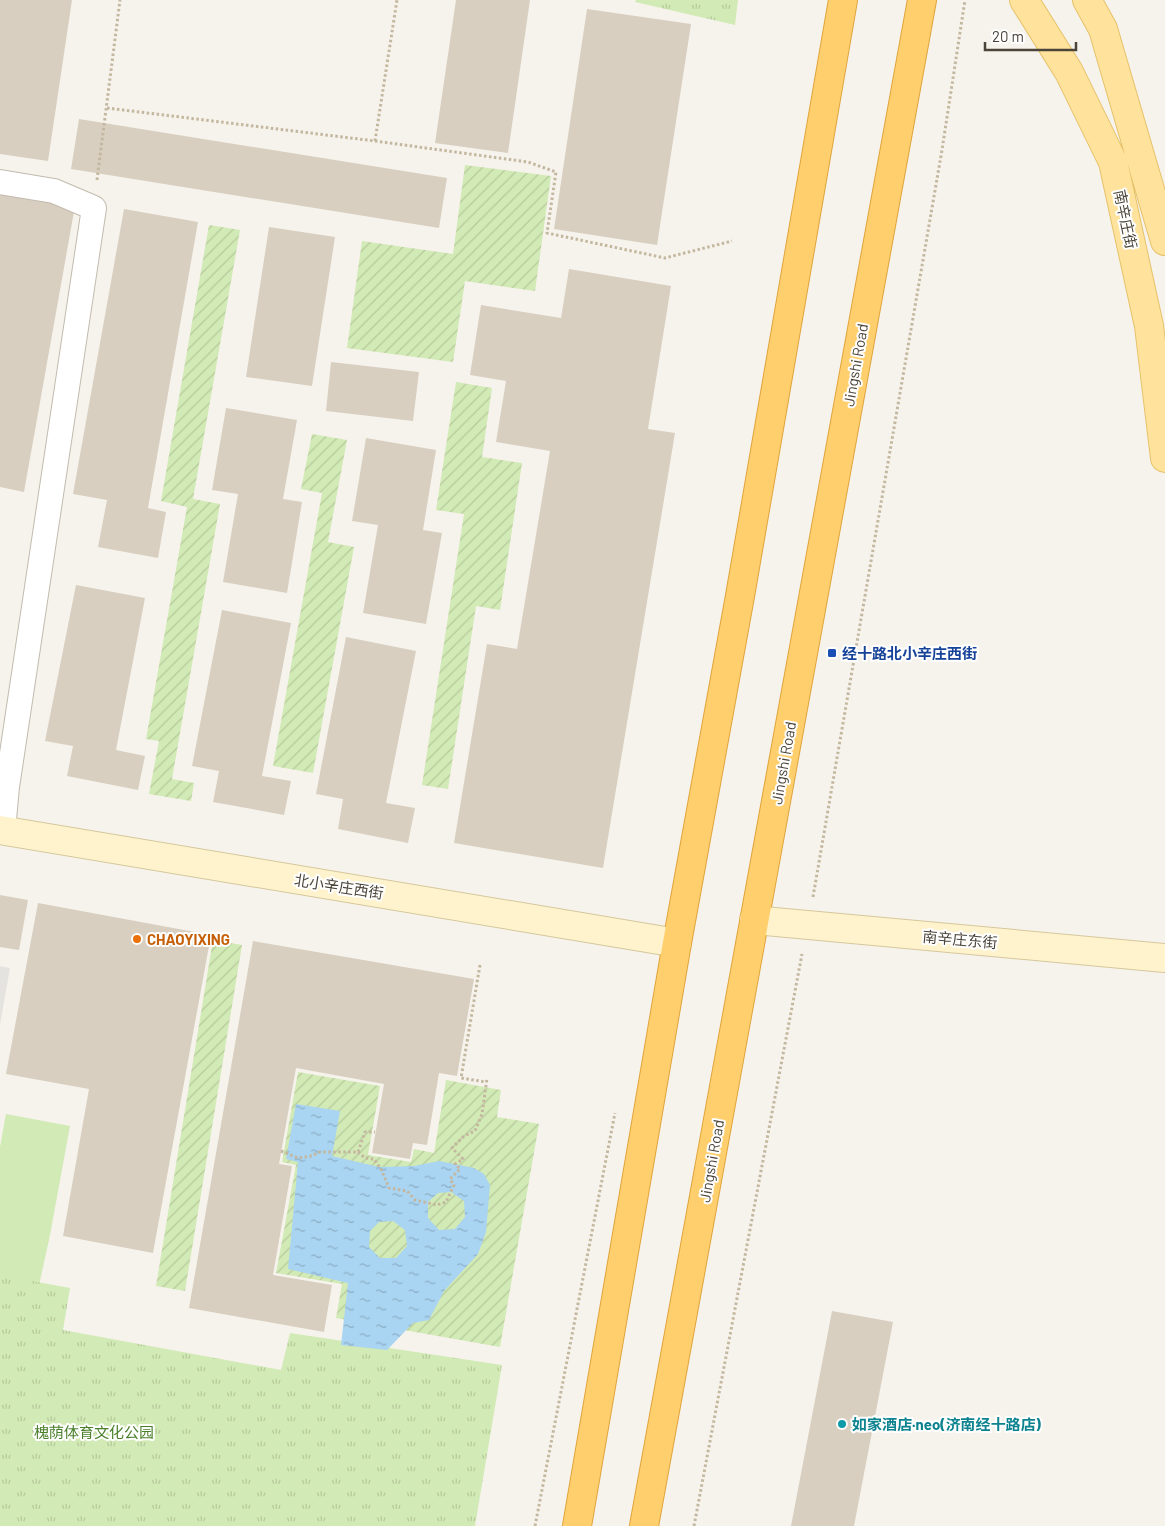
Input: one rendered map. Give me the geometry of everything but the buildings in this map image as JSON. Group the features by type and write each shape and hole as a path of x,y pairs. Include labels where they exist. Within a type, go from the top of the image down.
{"highway":[{"path":"577,1526 677,943 740,596 844,0"},
{"name":"Jingshi Road","path":"644,1526 922,0"}],"main road":[{"name":"南辛庄街","path":"1024,0 1069,72 1113,162 1149,326 1165,458"},
{"name":"南辛庄街","path":"1087,0 1102,30 1165,241"},
{"name":"北小辛庄西街","path":"1,830 677,943"},
{"name":"南辛庄东街","path":"754,920 1165,958"}],"street":[{"path":"0,182 54,191 94,208 1,830"}],"path":[{"path":"94,208 120,0"},
{"path":"375,141 397,0"},
{"path":"694,1526 808,925 942,150 965,0"},
{"path":"107,108 528,162 556,172 547,233 665,258 732,240"},
{"path":"282,1151 298,1158 312,1156 318,1152 358,1152 365,1158 374,1159 389,1188 407,1191 415,1200 430,1204 446,1202 454,1185 450,1178 460,1169 455,1164 463,1160 452,1148 464,1136 475,1131 482,1114 487,1080 461,1078 480,965"},
{"path":"358,1152 365,1132 375,1132"}],"green space":[{"path":"636,0 738,0 735,25 635,2"},
{"path":"465,165 551,176 535,291 465,281 453,362 347,348 362,241 453,254"},
{"path":"209,225 240,230 193,499 220,504 172,779 194,783 191,801 149,794 159,741 146,739 187,507 161,501"},
{"path":"456,382 492,388 482,457 522,463 500,610 476,606 448,789 422,785 464,514 436,510"},
{"path":"312,434 347,440 328,542 354,547 313,773 273,766 322,493 301,489"},
{"path":"213,940 242,945 185,1291 156,1286"},
{"path":"298,1072 380,1086 368,1155 411,1162 414,1149 434,1153 446,1080 501,1090 497,1117 539,1124 500,1347 336,1318 342,1284 276,1273 296,1165 282,1162"},
{"path":"6,1114 70,1126 50,1235 33,1313 0,1307 0,1147"},
{"name":"槐荫体育文化公园","path":"0,1275 70,1288 63,1330 281,1370 290,1333 502,1365 475,1526 0,1526"}],"shaded area":[{"path":"0,966 10,968 0,1025"}],"water":[{"path":"296,1104 340,1111 332,1156 379,1167 414,1166 439,1161 474,1168 484,1174 490,1185 486,1232 478,1254 444,1291 429,1320 413,1323 387,1350 341,1345 348,1283 288,1269 298,1162 286,1159","holes":["451,1192 464,1201 465,1217 455,1229 439,1230 428,1218 428,1202 438,1193","393,1221 405,1230 407,1246 396,1258 380,1258 369,1247 370,1231 379,1222"]}],"place":[{"name":"经十路北小辛庄西街","path":"832,653"},
{"name":"CHAOYIXING","path":"137,939"},
{"name":"如家酒店·neo(济南经十路店)","path":"842,1424"}]}
